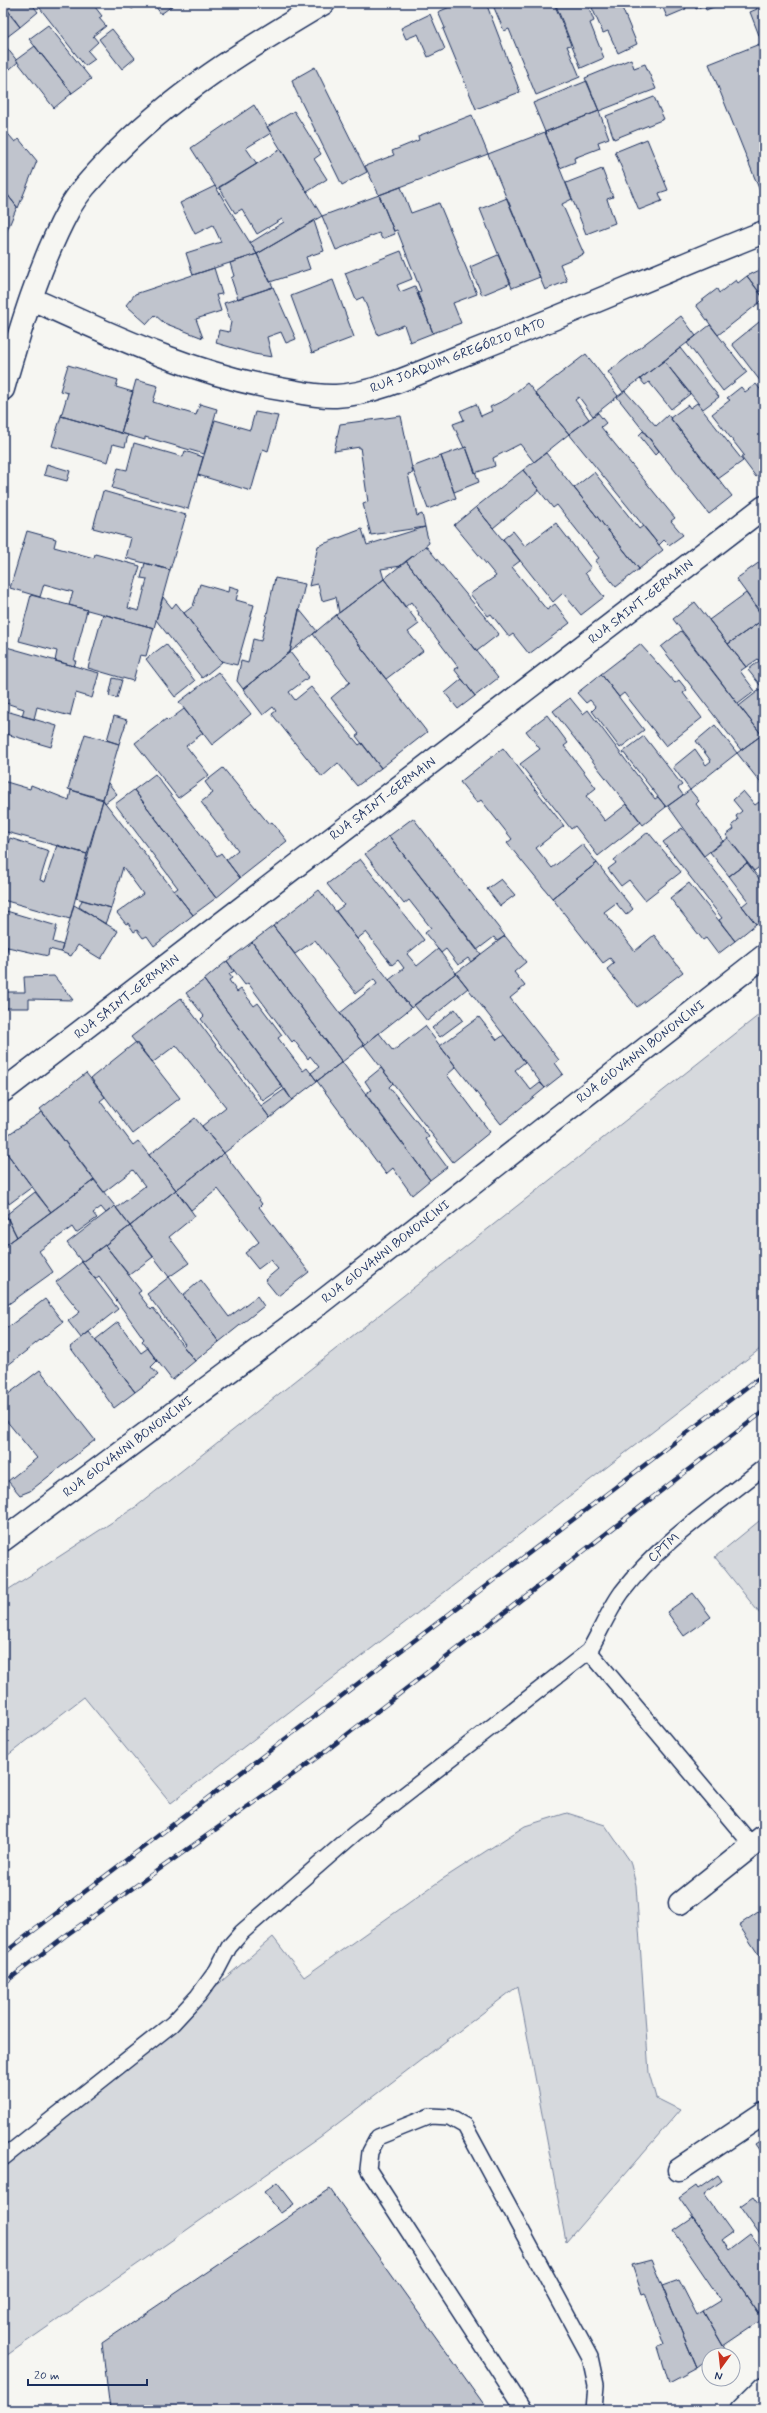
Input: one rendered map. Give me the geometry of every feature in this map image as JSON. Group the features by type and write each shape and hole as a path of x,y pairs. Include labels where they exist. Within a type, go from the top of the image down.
{"street":[{"path":"3,389 10,348 32,299 68,210 91,179 130,138 175,101 235,58 324,3"},
{"name":"RUA JOAQUIM GREGÓRIO RATO","path":"32,299 112,335 215,374 249,384 320,395 337,396 360,392 450,360 546,323 764,232"},
{"name":"RUA SAINT-GERMAIN","path":"3,1091 764,507"},
{"name":"RUA GIOVANNI BONONCINI","path":"3,1540 310,1311 764,956"},
{"path":"680,1904 758,1840"},
{"path":"679,2170 764,2112"},
{"path":"742,2410 764,2388"}],"lane":[{"name":"CPTM","path":"589,1651 621,1593 642,1568 672,1541 764,1467"},
{"path":"3,2158 172,2024 198,1996 217,1970 229,1947 242,1932 354,1834 589,1651 758,1840"},
{"path":"524,2410 368,2168 370,2152 378,2137 430,2116 449,2117 465,2126 590,2357 596,2385 594,2410"}],"shaded area":[{"path":"764,1011 764,1346 171,1803 84,1697 3,1759 3,1593 137,1506"},
{"path":"764,1517 764,1619 715,1557"},
{"path":"567,1813 605,1825 630,1861 636,1885 649,2073 656,2098 680,2110 566,2242 518,1986 320,2137 3,2358 3,2163 172,2024 273,1937 304,1977 441,1880 525,1826"}],"building":[{"path":"3,3 31,3 38,12 20,27"},
{"path":"36,3 92,3 102,16 99,18 106,26 93,36 98,42 88,51 95,59 85,66"},
{"path":"127,3 140,3 132,9"},
{"path":"153,3 176,3 161,14"},
{"path":"459,3 486,3 520,92 476,109 443,29 445,28 438,12"},
{"path":"492,3 554,3 571,45 567,46 580,77 536,95 509,29 504,31"},
{"path":"555,3 587,3 594,21 590,23 604,58 581,68"},
{"path":"590,3 620,3 637,44 618,53 608,31 603,33"},
{"path":"661,3 684,3 686,9 667,17"},
{"path":"694,3 715,3 716,6 706,10 704,5 696,9"},
{"path":"754,3 764,3 764,42 762,43 750,12 757,9"},
{"path":"3,6 20,27 3,40"},
{"path":"430,14 445,49 428,57 418,34 406,39 401,28"},
{"path":"48,25 91,79 72,93 29,39"},
{"path":"112,29 135,58 122,69 99,39"},
{"path":"3,43 18,62 3,75"},
{"path":"762,43 764,48 764,195 762,196 709,64"},
{"path":"35,46 72,93 54,108 16,60"},
{"path":"631,59 634,68 645,64 656,89 599,111 585,78"},
{"path":"315,67 367,172 342,185 294,87 292,80"},
{"path":"587,81 599,111 545,132 533,103"},
{"path":"654,97 664,119 614,139 606,116"},
{"path":"254,105 271,133 246,148 257,164 217,189 191,148"},
{"path":"294,111 321,154 314,159 327,179 307,192 267,127"},
{"path":"599,111 609,138 598,142 600,148 574,158 575,162 560,168 545,132"},
{"path":"472,115 488,154 379,195 365,166 394,155 392,151 419,140 418,136"},
{"path":"3,128 15,142 19,139 37,161 18,208 3,189"},
{"path":"545,132 572,199 562,204 584,254 560,264 567,281 545,290 488,154"},
{"path":"647,139 668,190 659,193 662,201 639,210 615,152"},
{"path":"281,149 322,216 257,254 250,243 284,222 282,219 257,234 242,209 235,213 219,187"},
{"path":"602,169 613,197 607,199 615,223 586,234 566,183"},
{"path":"215,186 257,254 193,275 186,253 221,242 213,225 195,234 180,203"},
{"path":"401,187 411,213 439,203 477,294 453,303 461,323 433,333 417,293 421,291 397,230 394,231 379,195"},
{"path":"3,189 17,207 3,240"},
{"path":"379,195 395,234 382,239 379,233 336,250 322,216"},
{"path":"507,198 540,277 512,288 480,209"},
{"path":"314,221 324,251 306,257 310,269 270,282 257,254"},
{"path":"401,251 412,279 397,285 400,292 415,286 433,333 410,342 404,325 378,335 363,297 356,300 345,273"},
{"path":"257,254 273,287 238,299 231,278 234,276 230,263"},
{"path":"498,255 511,283 482,295 470,267"},
{"path":"214,268 222,294 216,295 221,311 196,319 203,338 164,323 155,315 147,324 126,305 135,294"},
{"path":"764,268 764,298 747,276"},
{"path":"747,276 764,299 718,335 696,305 717,289 719,293 736,280 738,283"},
{"path":"333,280 354,337 312,353 291,296"},
{"path":"273,287 296,339 286,343 281,332 267,337 272,357 254,354 216,343 219,330 229,332 231,322 224,303"},
{"path":"681,316 696,336 623,392 608,372"},
{"path":"764,318 764,386 732,344"},
{"path":"710,325 747,372 723,391 687,343"},
{"path":"680,348 719,397 703,409 664,361"},
{"path":"586,354 618,396 593,416 579,397 575,400 589,419 569,434 535,393"},
{"path":"664,361 690,394 671,409 649,382 645,385 640,379"},
{"path":"68,365 118,380 116,387 133,392 121,433 61,416 68,393 60,391"},
{"path":"136,380 158,386 153,402 196,415 200,404 217,409 204,454 145,437 145,440 121,433"},
{"path":"527,383 569,434 534,462 520,444 493,458 495,466 475,473 466,447 464,448 453,424 464,420 460,411 476,404 481,416 492,411 490,407 507,399"},
{"path":"756,384 764,394 762,412 764,414 764,471 756,477 741,457 744,455 712,414 730,400 727,398 741,387 745,392"},
{"path":"625,391 656,426 668,415 732,496 709,514 617,397"},
{"path":"697,403 743,461 718,479 670,418 688,405 690,408"},
{"path":"255,412 278,416 268,451 263,449 251,491 198,475 215,420 250,430"},
{"path":"598,413 606,423 601,427 675,518 671,521 683,535 669,545 664,540 659,545 569,434"},
{"path":"61,416 128,435 125,447 113,444 108,462 52,446"},
{"path":"401,416 413,473 408,474 417,516 422,514 425,527 371,535 363,504 368,502 360,447 334,451 340,424"},
{"path":"643,431 659,451 655,455 639,435"},
{"path":"134,443 183,457 185,451 203,457 188,509 112,488 118,468 127,470"},
{"path":"466,447 479,482 454,492 441,456"},
{"path":"546,453 639,569 616,587 595,561 599,558 557,505 553,508 523,470"},
{"path":"441,456 456,498 428,509 412,467"},
{"path":"47,464 70,471 67,481 44,475"},
{"path":"523,470 539,490 493,528 476,507"},
{"path":"594,472 639,529 643,526 663,550 639,569 574,488"},
{"path":"103,491 186,515 170,570 126,558 131,538 93,528"},
{"path":"476,507 520,561 512,567 547,610 555,604 570,623 529,654 513,634 509,637 491,614 488,616 470,594 496,576 454,525"},
{"path":"556,523 591,568 585,573 604,597 581,615 563,593 553,602 503,539 513,531 525,546"},
{"path":"425,527 429,543 401,566 381,569 384,579 339,613 336,597 322,601 318,584 309,586 318,546 362,529 367,545"},
{"path":"27,531 56,539 54,547 94,558 95,554 140,566 128,608 139,611 147,579 141,578 145,563 170,570 154,628 69,605 73,592 44,584 40,597 10,588"},
{"path":"426,546 499,634 477,651 406,561"},
{"path":"764,559 764,617 736,579"},
{"path":"406,561 498,678 475,696 454,669 458,667 418,614 419,613 411,602 405,607 384,579"},
{"path":"275,578 305,584 290,652 243,689 237,681 241,661 248,663 253,639 261,641"},
{"path":"384,579 419,624 408,632 423,651 386,679 336,615"},
{"path":"200,584 228,592 229,586 239,589 236,600 254,605 237,665 221,661 184,613 193,606"},
{"path":"746,593 764,619 728,644 709,620"},
{"path":"31,595 87,610 74,666 55,661 57,651 19,641"},
{"path":"163,597 172,608 176,603 222,662 202,678 156,620"},
{"path":"695,602 746,667 740,671 755,691 738,704 673,619"},
{"path":"299,609 317,631 290,652"},
{"path":"103,614 154,628 146,656 140,655 133,681 88,668"},
{"path":"336,615 427,732 381,768 356,736 359,734 331,698 350,682 313,634"},
{"path":"764,619 764,657 746,667 728,644"},
{"path":"681,631 762,735 741,750 661,647"},
{"path":"166,644 195,681 175,697 146,659"},
{"path":"640,644 675,683 679,680 687,690 683,693 702,718 666,746 624,693 619,697 601,674"},
{"path":"3,646 99,673 92,698 76,693 70,716 37,707 34,719 22,716 24,709 3,702"},
{"path":"290,652 309,677 289,692 295,700 311,687 359,745 362,743 381,768 357,786 338,763 322,777 272,714 276,711 273,707 263,715 243,689"},
{"path":"764,657 764,690 748,670"},
{"path":"218,672 251,714 212,745 179,702"},
{"path":"601,674 644,730 620,748 592,711 596,707 590,700 586,703 577,693"},
{"path":"113,678 122,680 117,698 109,696"},
{"path":"462,679 475,696 458,709 445,693"},
{"path":"762,688 764,691 764,733 762,735 739,706"},
{"path":"570,698 583,714 588,710 655,799 658,797 666,807 643,825 553,711"},
{"path":"184,709 203,733 186,746 209,775 178,798 135,743 166,719 168,721"},
{"path":"3,710 57,726 51,747 3,733"},
{"path":"547,715 568,743 564,746 596,788 586,796 605,821 627,804 641,822 598,856 575,826 571,829 520,764 540,749 526,731"},
{"path":"114,716 127,720 119,744 107,740"},
{"path":"715,725 737,753 690,790 673,767 695,749 706,765 711,761 696,741"},
{"path":"85,734 119,744 103,799 68,789"},
{"path":"644,736 682,785 678,788 683,795 666,807 623,752"},
{"path":"759,737 764,743 764,787 737,753"},
{"path":"503,748 564,826 536,848 552,868 582,844 597,863 552,898 507,843 512,839 481,800 477,803 460,782"},
{"path":"223,768 269,824 272,822 287,841 240,878 226,860 238,850 201,802 213,793 205,782"},
{"path":"155,774 217,856 221,853 240,878 216,898 134,790"},
{"path":"3,781 30,789 31,785 69,800 71,790 103,800 87,854 3,831"},
{"path":"108,783 117,794 105,803 103,799"},
{"path":"134,790 216,898 193,915 174,891 178,888 115,804"},
{"path":"690,790 699,801 696,804 723,841 704,856 668,806"},
{"path":"743,791 755,805 759,802 764,809 764,868 762,865 754,871 726,835 734,829 732,825 738,820 736,816 742,811 733,800"},
{"path":"103,800 193,915 154,946 147,936 143,938 137,930 134,932 128,923 126,924 117,913 143,894 123,867 111,908 76,898"},
{"path":"413,818 505,936 497,941 494,937 477,950 389,836"},
{"path":"682,828 756,924 735,941 719,920 722,918 663,842"},
{"path":"648,832 681,872 645,900 629,880 621,886 608,869 616,863 614,860"},
{"path":"389,836 481,954 471,962 468,958 458,965 446,949 441,953 425,933 431,928 409,900 404,904 365,854"},
{"path":"10,838 49,851 40,880 45,882 57,845 87,854 70,919 3,900 3,856"},
{"path":"728,838 747,863 729,876 710,852"},
{"path":"360,859 424,940 407,954 417,966 438,949 456,973 411,1008 389,980 404,968 398,960 392,965 366,932 357,939 336,911 344,905 327,884"},
{"path":"597,863 633,909 626,915 616,903 604,912 635,951 654,935 683,972 637,1007 607,969 614,963 610,958 603,963 552,898"},
{"path":"747,863 764,885 764,918 756,924 742,906 748,901 729,876"},
{"path":"501,879 515,895 500,906 487,889"},
{"path":"689,883 735,941 718,954 706,938 703,940 670,898"},
{"path":"319,890 411,1008 364,1045 340,1013 377,984 374,979 356,993 315,940 295,954 273,926"},
{"path":"82,900 111,908 105,924 79,907"},
{"path":"74,905 118,931 101,959 78,945 71,956 61,952"},
{"path":"3,910 57,926 53,942 63,945 61,952 49,949 48,956 3,946"},
{"path":"273,926 364,1045 342,1062 252,942"},
{"path":"505,936 526,962 514,972 525,986 510,998 559,1060 555,1063 563,1074 545,1088 456,973"},
{"path":"252,942 342,1062 317,1081 311,1073 319,1067 310,1056 308,1059 294,1040 292,1042 248,983 245,985 227,961"},
{"path":"3,946 8,947 3,969"},
{"path":"227,961 234,971 229,974 232,978 229,980 237,992 241,989 254,1006 258,1003 282,1035 278,1038 303,1071 307,1068 317,1081 292,1100 204,980"},
{"path":"456,973 468,988 427,1021 414,1005"},
{"path":"54,976 73,1000 29,999 29,1008 3,1008 3,986 6,986 7,992 25,992 24,977"},
{"path":"204,980 283,1087 263,1101 201,1019 204,1016 186,993"},
{"path":"181,998 270,1118 224,1153 202,1126 226,1107 176,1045 152,1063 131,1037"},
{"path":"455,1009 463,1020 440,1037 432,1028"},
{"path":"479,1017 497,1040 504,1035 525,1062 515,1070 531,1090 540,1083 545,1088 501,1124 440,1046"},
{"path":"425,1026 456,1067 447,1075 490,1132 453,1162 364,1045 379,1033 393,1051"},
{"path":"136,1042 180,1098 133,1134 91,1078"},
{"path":"342,1062 430,1180 412,1195 393,1168 386,1174 317,1081"},
{"path":"381,1068 393,1083 389,1087 429,1137 426,1139 447,1167 430,1180 365,1094 371,1090 365,1081"},
{"path":"86,1073 105,1097 100,1101 133,1145 138,1141 176,1190 130,1226 116,1208 145,1186 133,1170 104,1192 40,1109"},
{"path":"285,1089 292,1100 270,1118 261,1106"},
{"path":"42,1112 94,1180 51,1212 3,1148 3,1138"},
{"path":"195,1118 224,1153 176,1190 149,1155"},
{"path":"3,1148 32,1187 9,1204 3,1191"},
{"path":"224,1153 262,1204 259,1207 309,1272 278,1296 265,1280 278,1269 270,1260 258,1269 245,1253 259,1242 218,1189 191,1210 176,1190"},
{"path":"94,1180 115,1206 106,1213 101,1207 93,1213 97,1218 76,1233 72,1227 39,1251 53,1272 3,1308 3,1247"},
{"path":"176,1190 195,1216 169,1237 189,1263 169,1277 130,1226"},
{"path":"35,1192 51,1212 17,1237 6,1215"},
{"path":"115,1206 130,1226 82,1262 67,1243"},
{"path":"3,1209 17,1237 3,1247"},
{"path":"130,1226 153,1257 129,1275 105,1245"},
{"path":"105,1245 141,1291 138,1293 151,1310 153,1308 195,1361 172,1380 142,1341 144,1339 99,1276 95,1279 82,1262"},
{"path":"82,1262 118,1309 81,1338 68,1321 80,1312 56,1282"},
{"path":"169,1277 219,1342 195,1361 183,1346 185,1344 147,1294"},
{"path":"201,1280 229,1317 257,1296 264,1306 219,1342 183,1295"},
{"path":"45,1299 63,1322 3,1369 3,1331"},
{"path":"118,1322 141,1353 148,1348 157,1361 151,1367 158,1375 135,1392 95,1340"},
{"path":"89,1332 135,1392 114,1408 70,1347"},
{"path":"40,1370 95,1440 30,1491 20,1495 8,1481 37,1458 5,1419 3,1421 3,1398"},
{"path":"693,1593 711,1617 684,1636 667,1612"},
{"path":"764,1908 764,1963 739,1925"},
{"path":"764,2139 764,2158 755,2145"},
{"path":"718,2175 722,2181 704,2194 732,2233 722,2240 729,2250 750,2234 763,2252 764,2251 764,2320 679,2198 696,2186 698,2189"},
{"path":"277,2182 294,2204 281,2213 264,2192"},
{"path":"330,2189 488,2410 110,2410 102,2343"},
{"path":"753,2197 764,2212 764,2240 740,2206"},
{"path":"693,2218 763,2319 723,2346 703,2311 721,2300 674,2231"},
{"path":"651,2260 697,2368 669,2383 658,2347 664,2345 645,2293 642,2294 632,2265"},
{"path":"679,2280 697,2315 703,2311 724,2347 701,2347 701,2365 697,2368 662,2286"}],"railway":[{"path":"3,1954 764,1374"},
{"path":"3,1984 65,1936 322,1754 764,1411"}]}
